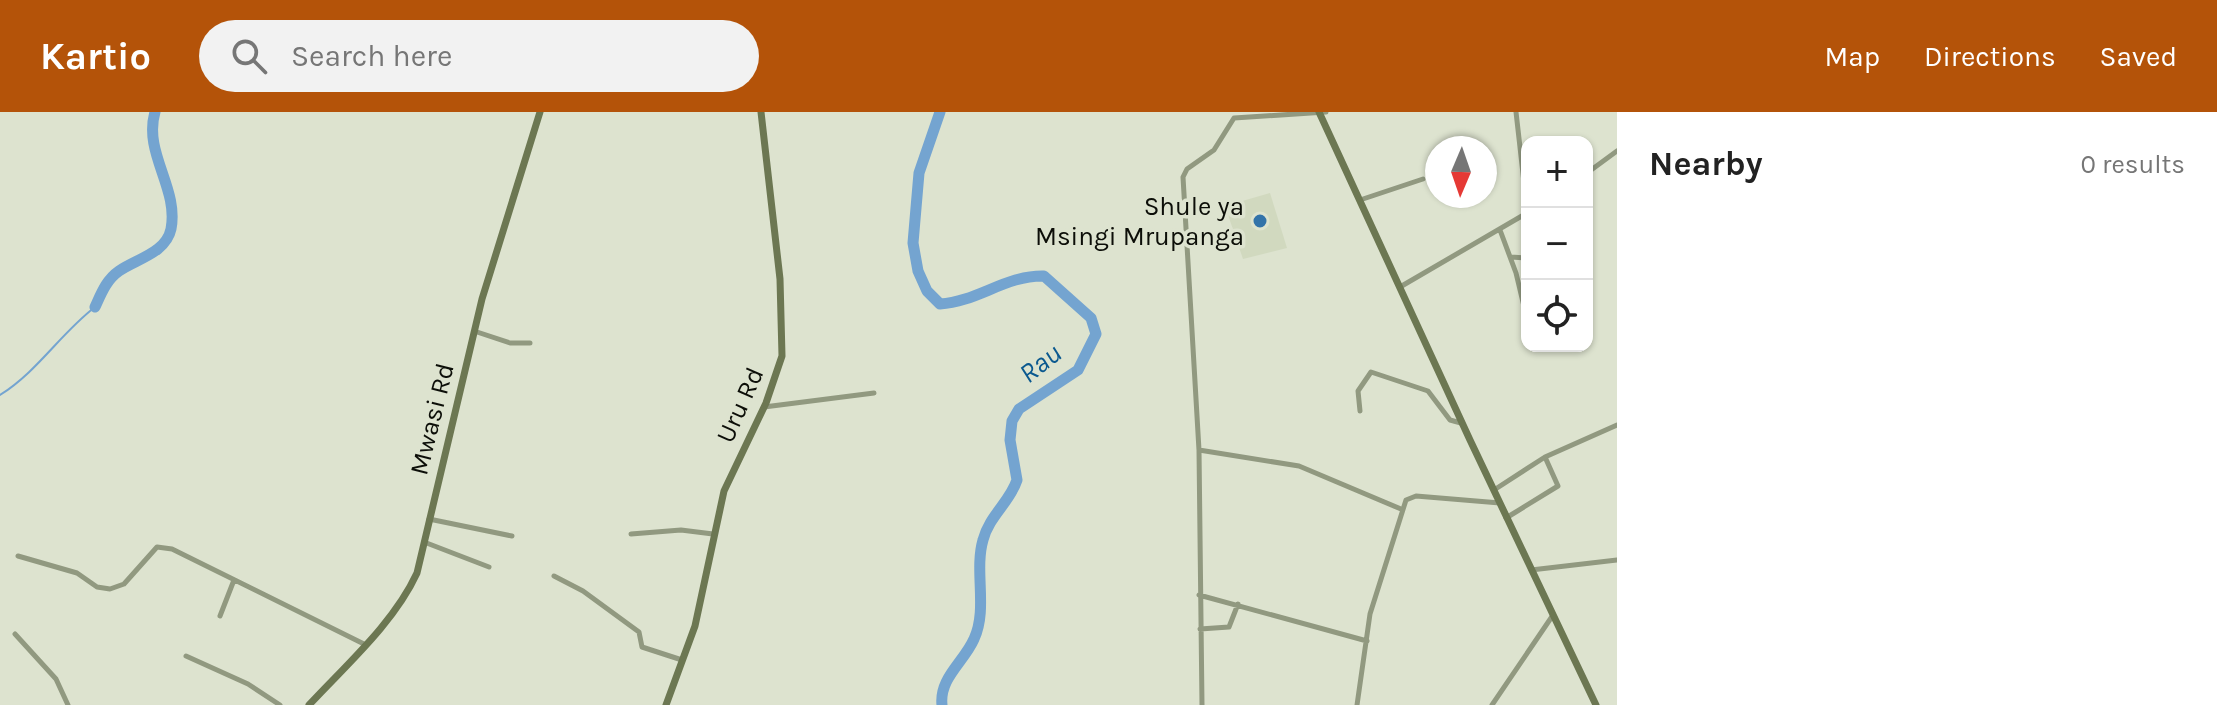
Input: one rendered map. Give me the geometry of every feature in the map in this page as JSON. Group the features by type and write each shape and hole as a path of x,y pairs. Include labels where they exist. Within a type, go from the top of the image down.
{"street":[{"name":"Mwasi Rd","path":"309,705 411,586 474,331 540,112"},
{"name":"Uru Rd","path":"666,705 695,626 713,534 730,475 764,407 780,366 784,343 761,112"},
{"path":"1202,705 1199,450 1186,269 1184,173 1214,150 1234,118 1322,112 1462,423 1596,705"},
{"path":"1516,112 1527,208"},
{"path":"1593,169 1617,151"},
{"path":"1360,200 1423,179"},
{"path":"1400,287 1521,215"},
{"path":"1500,230 1521,296"},
{"path":"1511,257 1521,258"},
{"path":"474,331 510,343 530,343"},
{"path":"1360,411 1360,386 1371,372 1428,391 1450,420 1462,423"},
{"path":"764,407 874,393"},
{"path":"1494,490 1545,457 1617,425"},
{"path":"1199,450 1299,466 1401,509"},
{"path":"1506,518 1558,486 1545,457"},
{"path":"1357,705 1370,614 1406,500 1416,496 1500,503"},
{"path":"428,519 512,536"},
{"path":"631,534 681,530 713,534"},
{"path":"424,542 489,567"},
{"path":"18,556 67,570 97,587 110,589 124,584 149,554 163,547 364,644"},
{"path":"1531,570 1617,560"},
{"path":"554,576 592,597 639,632 642,647 683,660"},
{"path":"220,616 234,580"},
{"path":"1199,595 1367,641"},
{"path":"1200,629 1229,627 1238,604"},
{"path":"1492,705 1553,615"},
{"path":"15,634 56,679 68,705"},
{"path":"186,656 248,684 280,705"}],"shaded area":[{"path":"1270,193 1287,248 1243,259 1225,206"}],"waterway":[{"path":"95,307 114,275 157,250 171,229 170,199 154,142 155,112"},
{"name":"Rau","path":"940,112 919,173 913,243 918,271 927,291 940,304 967,299 1017,280 1044,276 1091,318 1096,334 1078,370 1019,409 1012,421 1010,440 1017,480 986,531 981,552 978,627 970,647 944,687 942,705"},
{"path":"0,395 26,375 95,307"}],"place":[{"name":"Shule ya Msingi Mrupanga","path":"1260,221"}]}
